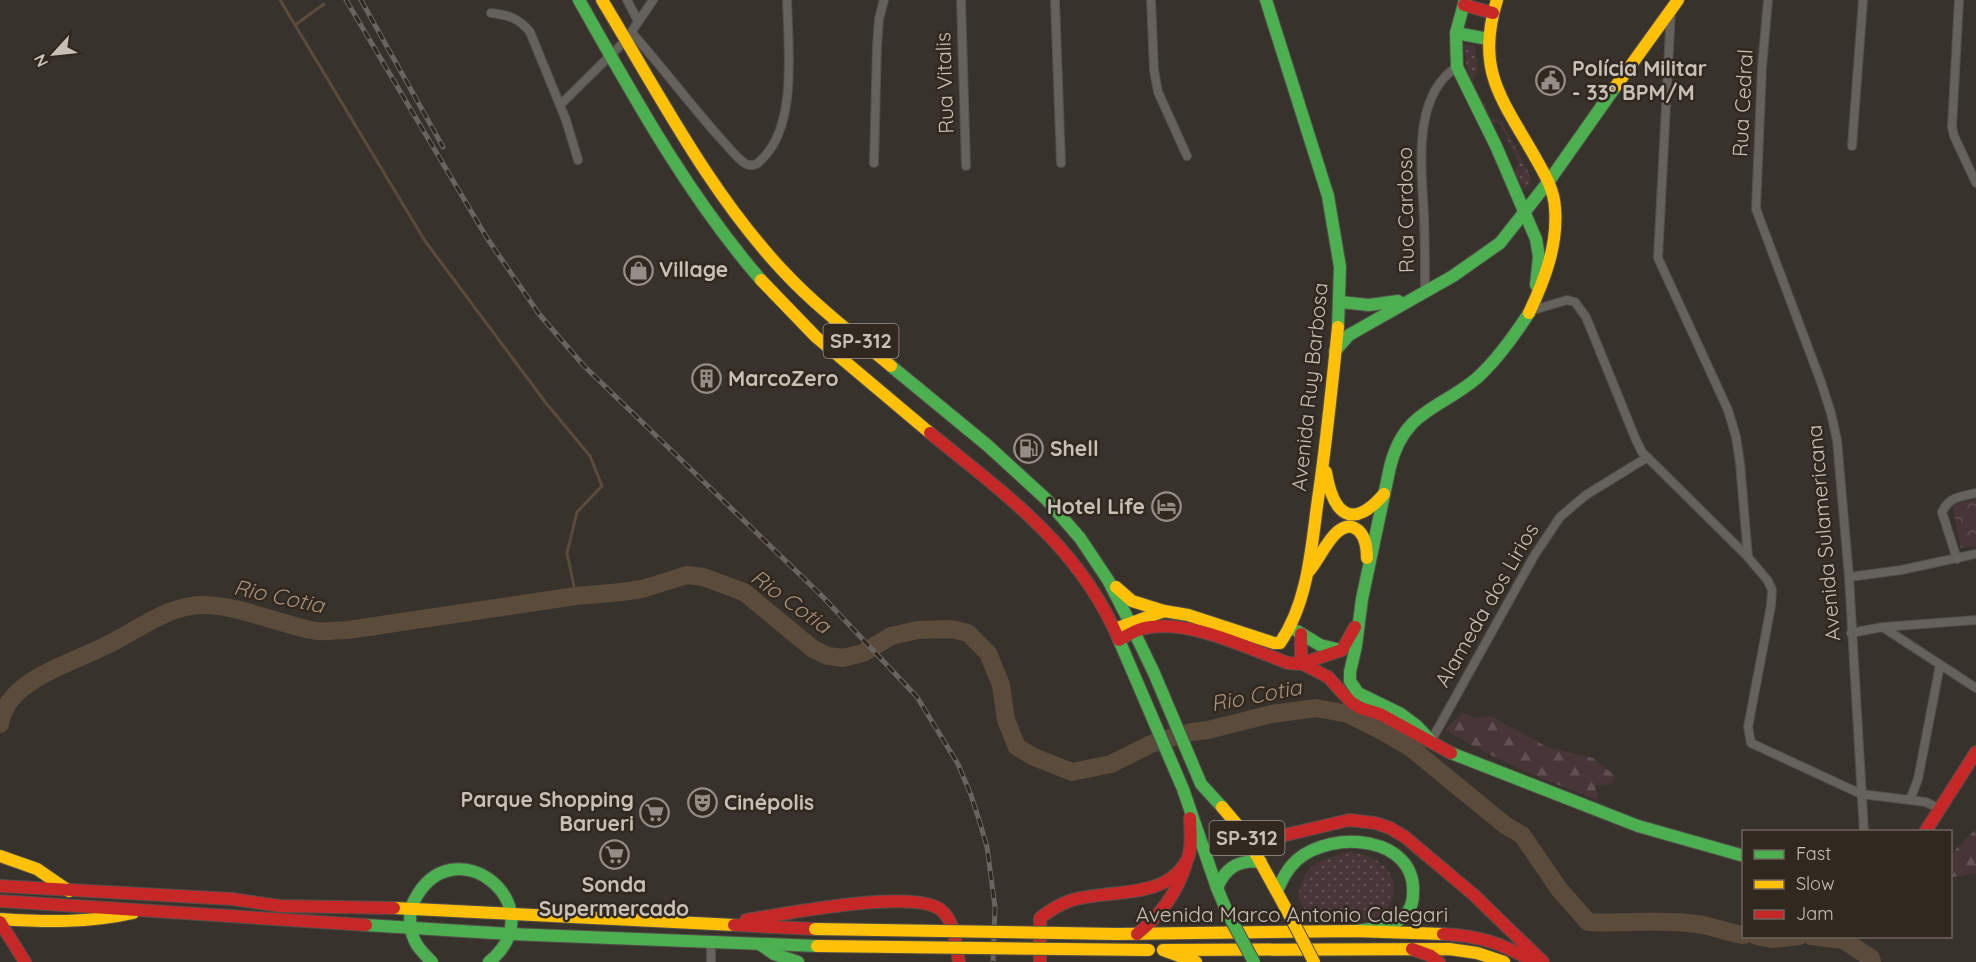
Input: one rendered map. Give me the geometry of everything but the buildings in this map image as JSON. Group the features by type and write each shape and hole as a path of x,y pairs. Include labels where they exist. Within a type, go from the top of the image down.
{"main road":[{"name":"SP-312","path":"579,0 641,112 668,155 733,248 754,272 816,337 1034,520 1086,578 1118,634 1176,771 1217,888 1254,962"},
{"name":"SP-312","path":"602,0 629,37 709,176 752,234 785,273 828,313 987,445 1046,500 1080,538 1108,580 1132,628 1193,768 1205,789 1245,834 1314,962"},
{"name":"Avenida Ruy Barbosa","path":"1266,0 1328,196 1340,267 1340,302 1323,459 1308,572 1296,630 1301,663"},
{"path":"1431,741 1420,726 1387,705 1357,693 1350,683 1357,623 1393,458 1407,429 1426,412 1460,391 1480,375 1500,354 1530,311 1550,265 1556,231 1555,196 1549,181 1498,92 1488,60 1488,39 1492,13 1497,0"},
{"path":"1492,13 1465,2 1456,33 1457,67 1496,146 1536,239 1539,257 1535,298"},
{"path":"1335,351 1350,335 1484,256 1512,230 1675,5"},
{"path":"1456,33 1488,39"},
{"path":"1340,302 1382,305 1411,299"},
{"path":"1323,459 1332,496 1336,505 1343,512 1362,514 1371,508 1385,492"},
{"path":"1308,572 1315,566 1323,549 1338,530 1347,527 1359,530 1365,537 1368,551 1363,577 1365,585"},
{"path":"1108,580 1132,601 1164,612 1188,615 1274,643 1280,643 1296,630 1320,645 1342,650"},
{"path":"1118,634 1164,612"},
{"path":"1132,628 1173,627 1212,636 1288,663 1301,663 1342,650 1357,623"},
{"path":"1301,663 1328,677 1351,702 1360,708 1380,714 1451,753 1616,818 1683,840 1742,856"},
{"path":"1926,830 1976,752"},
{"path":"1137,934 1152,923 1171,901 1183,874 1190,843 1190,808"},
{"path":"1245,834 1263,840 1348,820 1365,820 1393,829 1474,896 1543,962"},
{"path":"1277,891 1288,870 1296,861 1322,845 1341,841 1378,845 1391,852 1407,866 1414,884 1414,897 1405,916 1395,922 1383,927 1354,931"},
{"path":"0,856 30,866 69,891"},
{"path":"1040,962 1040,918 1047,910 1056,904 1070,900 1148,888 1163,882 1187,860"},
{"path":"1217,888 1221,879 1239,862 1251,860 1261,862"},
{"path":"432,962 417,948 410,927 410,908 416,894 427,880 436,874 458,868 479,872 497,884 504,893 511,914 510,934 500,952 489,962"},
{"path":"0,886 232,899 280,906 410,908 722,924 841,907 925,903 942,910 950,926 959,962"},
{"name":"Avenida Marco Antonio Calegari","path":"0,901 510,934 760,945 1149,950 1467,950 1504,962"},
{"path":"0,921 108,920 146,910"},
{"path":"0,921 25,962"},
{"name":"Avenida Marco Antonio Calegari","path":"722,924 815,929 1117,934 1354,931 1457,935 1482,938 1508,947 1534,962"},
{"path":"760,945 774,954 798,962"},
{"path":"1412,949 1431,956 1439,962"},
{"path":"1163,950 1196,962"}],"street":[{"path":"627,0 638,21"},
{"path":"560,105 629,37 653,0"},
{"path":"629,37 744,162 754,165 774,144 782,124 787,95 787,0"},
{"path":"874,162 877,46 879,19 884,0"},
{"name":"Rua Vitalis","path":"961,0 966,166"},
{"path":"1055,0 1060,163"},
{"path":"1151,0 1154,70 1158,92 1187,156"},
{"name":"Rua Cedral","path":"1756,209 1762,67 1768,0"},
{"path":"1852,146 1863,0"},
{"path":"1959,0 1952,126 1954,136 1976,183"},
{"path":"1675,5 1658,258 1728,410 1736,437 1748,557"},
{"path":"491,14 513,17 522,22 530,32 560,105 578,160"},
{"name":"Rua Cardoso","path":"1425,292 1421,166 1426,115 1431,97 1439,83 1447,73 1457,67"},
{"name":"Avenida Sulamericana","path":"1756,209 1821,382 1837,440 1849,578 1864,830"},
{"path":"1530,311 1568,300 1579,306 1602,354 1636,440 1647,458 1699,507 1768,581 1772,590 1771,606 1748,728 1751,743 1861,794 1926,802 1940,809"},
{"name":"Alameda dos Lirios","path":"1431,741 1534,556 1560,517 1586,495 1647,458"},
{"path":"1957,559 1942,512 1953,498 1976,493"},
{"path":"1849,578 1976,555"},
{"path":"1851,633 1883,627 1976,620"},
{"path":"1883,627 1976,688"},
{"path":"1910,800 1918,779 1940,665"},
{"path":"711,943 711,962"}],"green space":[{"path":"1464,45 1475,46 1478,73 1472,81 1492,119 1502,122 1531,177 1530,185 1524,189 1515,173 1519,163 1500,124 1488,120 1475,93 1469,75"},
{"path":"1976,500 1976,546 1961,548 1952,504"},
{"path":"1462,713 1477,718 1491,716 1547,747 1593,758 1615,776 1613,783 1595,786 1598,800 1501,760 1445,730"},
{"path":"1976,829 1976,875 1974,873 1952,877 1952,853"},
{"path":"1349,852 1375,859 1388,871 1392,878 1394,894 1388,908 1382,914 1370,919 1310,918 1298,898 1300,887 1308,871 1328,858"}],"waterway":[{"path":"280,0 425,241 546,403 590,456 602,486 577,512 567,553 576,596"},
{"path":"295,25 324,4"},
{"name":"Rio Cotia","path":"0,724 11,699 33,681 153,620 191,606 219,606 316,631 348,630 576,596 642,589 687,575 703,577 744,592 813,649 828,656 843,658 863,653 891,636 918,630 951,629 968,633 988,653 1001,685 1006,720 1017,747 1034,757 1072,772 1111,764 1151,744 1191,732 1272,714 1316,708 1348,714 1411,748 1505,825 1522,835 1559,889 1588,922 1683,923 1703,925 1742,935"},
{"name":"Rio Cotia","path":"1767,938 1781,938"},
{"name":"Rio Cotia","path":"1827,938 1843,940 1871,958 1872,962"}],"railway":[{"path":"346,0 487,238 539,314 584,366 822,596 917,697 958,764 971,795 987,847 995,907 993,962"},
{"path":"361,0 443,147"}],"traffic: fast":[{"path":"579,0 663,145 734,248 761,280"},
{"path":"1266,0 1328,196 1340,267 1338,327"},
{"path":"1465,0 1456,33 1457,67 1496,146 1536,239 1539,257 1536,285"},
{"path":"1456,33 1488,39"},
{"path":"1335,351 1349,335 1453,276 1500,243 1549,181 1616,86"},
{"path":"1340,302 1369,305 1398,301"},
{"path":"1431,741 1401,714 1358,693 1350,681 1362,599 1390,467 1396,448 1414,422 1477,378 1505,347 1529,313"},
{"path":"891,366 987,445 1046,499 1080,538 1108,580 1126,615 1154,673 1201,784 1222,807"},
{"path":"1297,631 1320,645 1341,650"},
{"path":"1119,640 1183,789 1228,914"},
{"path":"1451,753 1638,826 1742,855"},
{"path":"1277,891 1293,863 1312,850 1330,844 1350,842 1370,844 1387,850 1401,860 1411,875 1413,899 1410,907 1402,918 1394,923 1379,928 1354,931"},
{"path":"1217,888 1224,875 1234,866 1246,862 1261,862"},
{"path":"432,962 414,940 410,923 411,911 414,901 431,879 452,870 473,871 492,881 505,898 511,918 507,940 489,962"},
{"path":"1228,914 1254,962"},
{"path":"366,925 510,934 817,946"},
{"path":"761,945 774,954 798,962"}],"traffic: slow":[{"path":"602,0 686,141 758,242 810,298 891,366"},
{"path":"1497,0 1489,46 1495,83 1548,181 1555,208 1554,235 1549,262 1529,313"},
{"path":"1616,86 1678,0"},
{"path":"761,280 816,337 930,433"},
{"path":"1115,629 1164,611 1188,615 1280,643 1296,612 1310,559 1338,327"},
{"path":"1326,472 1333,498 1345,513 1353,515 1362,512 1384,494"},
{"path":"1309,571 1330,540 1344,528 1351,527 1359,531 1366,543 1367,558"},
{"path":"1116,587 1132,601 1164,611"},
{"path":"1222,807 1245,834 1290,916"},
{"path":"0,856 37,869 69,891"},
{"path":"394,908 734,925"},
{"path":"0,919 67,921 100,919 133,913"},
{"path":"1290,916 1314,962"},
{"path":"815,929 1117,934"},
{"path":"1117,934 1354,931 1443,934"},
{"path":"817,946 1149,950"},
{"path":"1165,950 1449,949 1477,953 1504,962"},
{"path":"1163,950 1196,962"}],"traffic: jam":[{"path":"1464,5 1493,13"},
{"path":"930,433 1013,501 1062,550 1084,577 1103,607 1119,640"},
{"path":"1120,639 1141,629 1159,626 1177,627 1216,636 1288,663 1300,664 1342,650 1355,627"},
{"path":"1301,634 1301,663 1328,677 1351,702 1360,708 1380,714 1451,753"},
{"path":"1926,830 1976,752"},
{"path":"1040,962 1040,918 1072,900 1135,891 1165,882 1178,873 1189,855 1190,818"},
{"path":"1245,834 1268,839 1349,820 1375,823 1390,828 1405,837 1474,895 1543,962"},
{"path":"1137,934 1167,903 1178,885 1186,864"},
{"path":"0,886 232,899 280,906 394,908"},
{"path":"0,901 366,925"},
{"path":"746,920 817,908 877,902 904,901 926,904 941,910 946,915 954,934 959,962"},
{"path":"0,922 25,962"},
{"path":"734,925 815,929"},
{"path":"1443,934 1490,942 1534,962"},
{"path":"1412,949 1431,956 1439,962"}],"place":[{"name":"Polícia Militar - 33º BPM/M","path":"1551,81"},
{"name":"Village","path":"638,270"},
{"name":"MarcoZero","path":"707,379"},
{"name":"Shell","path":"1029,449"},
{"name":"Hotel Life","path":"1166,507"},
{"name":"Cinépolis","path":"703,803"},
{"name":"Parque Shopping Barueri","path":"655,812"},
{"name":"Sonda Supermercado","path":"614,854"}]}
